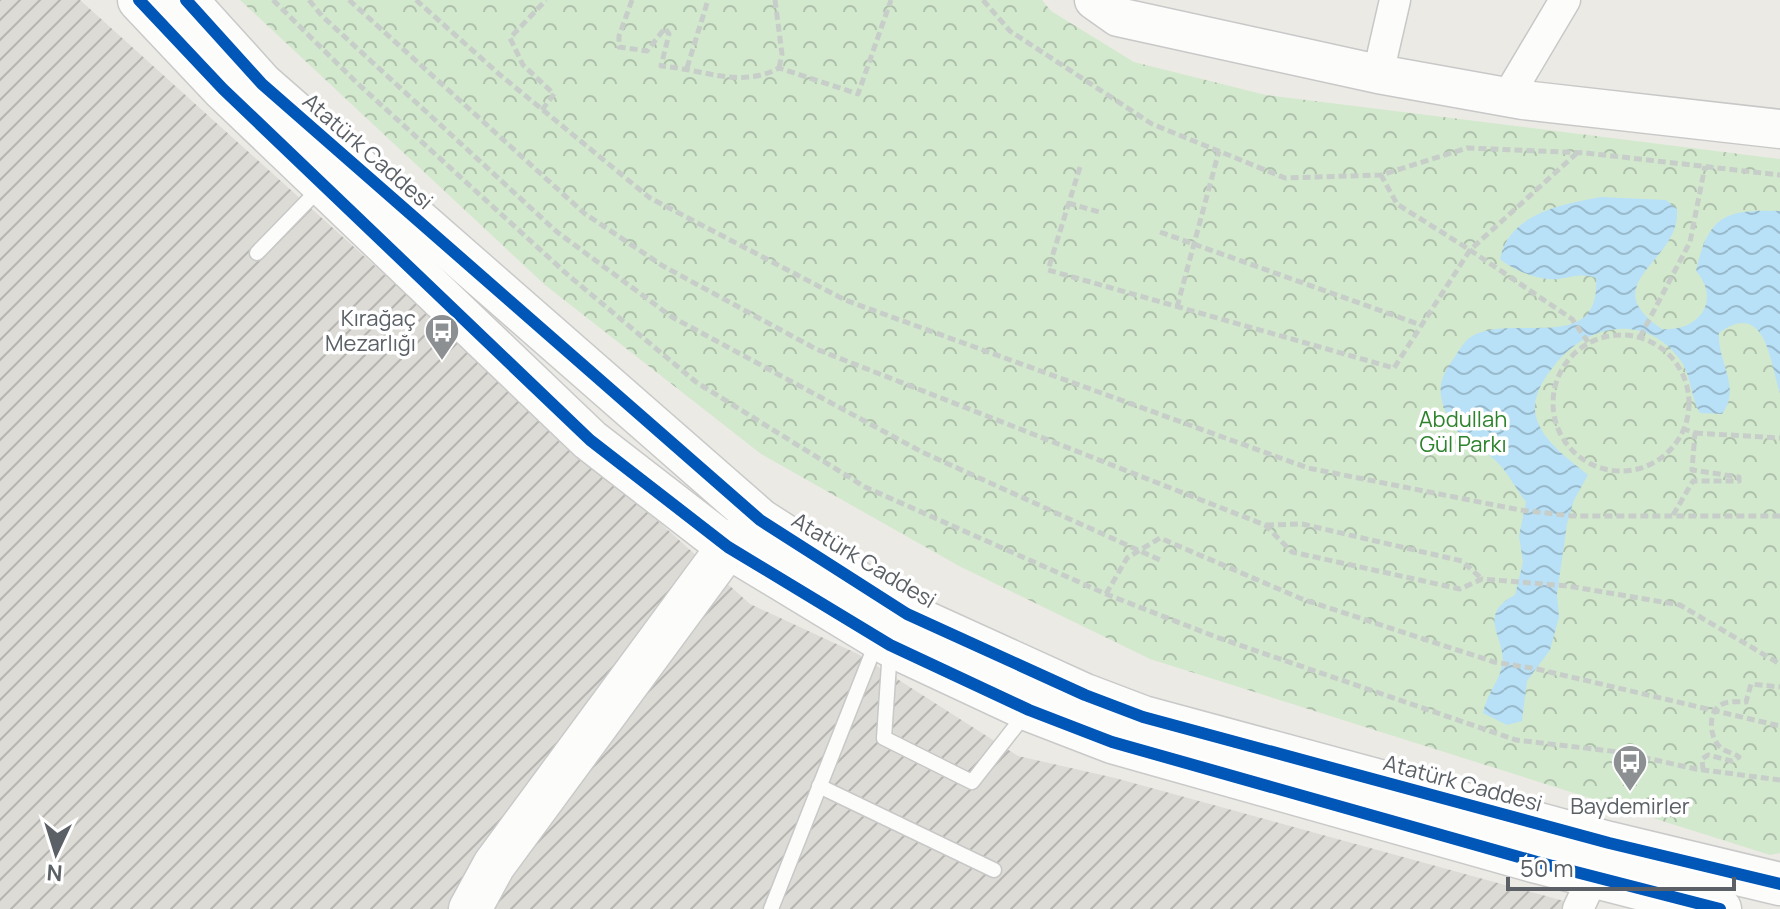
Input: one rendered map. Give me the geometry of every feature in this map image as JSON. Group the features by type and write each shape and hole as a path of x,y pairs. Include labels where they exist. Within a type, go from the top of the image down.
{"main road":[{"path":"139,0 223,89 335,172 590,440 728,547 884,641 1029,710 1112,742 1720,909"},
{"name":"Atatürk Caddesi","path":"186,0 262,84 335,172 760,520 907,614 1085,695 1593,876 1780,884"},
{"path":"470,909 494,865 728,547 760,520"}],"street":[{"path":"1378,74 1395,0"},
{"path":"1508,96 1565,0"},
{"path":"1113,6 1378,74 1508,96 1780,129"}],"lane":[{"path":"257,253 335,172"},
{"path":"884,641 884,738 972,782 1029,710"},
{"path":"771,909 819,786 884,641"},
{"path":"819,786 994,870"}],"path":[{"path":"273,0 356,82 568,275 696,382 865,487 1106,594 1216,637 1516,740 1619,752 1703,770 1780,780"},
{"path":"309,0 322,16 557,232 672,317 922,452 1160,560"},
{"path":"349,0 584,213 663,266 816,349 1265,525 1302,524 1462,561 1482,579"},
{"path":"416,0 542,110 650,198 845,300 1308,468 1520,510 1572,516 1780,516"},
{"path":"542,110 554,94 523,65 510,38 546,0"},
{"path":"632,0 619,36 619,47 647,51 665,28 669,34 661,66 687,68 743,80 762,77 779,68 858,94 891,0"},
{"path":"687,68 708,0"},
{"path":"775,0 782,54 779,68"},
{"path":"983,0 1010,31 1152,124 1285,178 1381,175 1467,148 1578,152 1780,175"},
{"path":"1177,307 1219,151"},
{"path":"1080,167 1048,270 1394,368 1470,250 1578,152"},
{"path":"1640,337 1690,242 1705,166"},
{"path":"1381,175 1397,204 1572,319 1588,342"},
{"path":"1068,203 1099,212"},
{"path":"1160,232 1421,325"},
{"path":"1606,335 1640,337 1672,356 1685,376 1690,398 1684,429 1665,455 1636,469 1603,469 1575,453 1556,427 1551,404 1555,381 1567,360 1588,342 1606,335"},
{"path":"1684,429 1695,433 1780,438"},
{"path":"1672,516 1693,481 1739,481 1739,477 1692,470 1695,433"},
{"path":"1265,525 1292,552 1460,589 1482,579 1568,586 1680,605 1780,664"},
{"path":"1106,594 1127,558 1160,538 1302,599 1494,662 1537,669 1780,726"},
{"path":"1703,770 1702,759 1708,755 1732,761 1739,757 1717,743 1711,727 1715,710 1723,703 1746,702 1751,684 1780,687"}],"shaded area":[{"path":"0,0 80,0 750,604 858,654 1018,756 1115,778 1593,909 0,909"}],"green space":[{"name":"Abdullah Gül Parkı","path":"240,0 1042,0 1051,11 1134,62 1266,95 1780,159 1780,853 1770,855 1150,659 959,566 761,454 545,285"}],"water":[{"path":"1601,197 1666,200 1677,209 1675,227 1667,244 1637,284 1636,298 1643,313 1662,329 1686,325 1702,312 1707,293 1696,271 1707,238 1722,219 1746,212 1780,211 1780,393 1763,339 1747,323 1735,324 1719,333 1730,394 1722,414 1700,413 1678,357 1664,343 1632,329 1598,333 1567,352 1554,366 1538,392 1535,404 1537,420 1555,447 1588,475 1574,500 1567,524 1557,594 1559,617 1550,650 1527,681 1522,721 1507,725 1483,713 1502,666 1503,656 1494,620 1503,603 1515,595 1523,562 1519,536 1526,502 1497,462 1455,429 1443,406 1441,383 1462,345 1476,334 1493,329 1554,327 1571,324 1585,316 1594,301 1596,278 1583,275 1541,278 1500,259 1505,243 1526,221 1570,203"}],"cycle path":[{"path":"139,0 223,89 590,440 728,547 890,645 1029,710 1112,742 1537,862 1720,909"},
{"path":"186,0 262,84 760,520 907,614 1085,695 1143,717 1609,843 1780,884"}],"place":[{"name":"Kırağaç Mezarlığı","path":"442,362"},
{"name":"Baydemirler","path":"1630,793"}]}
